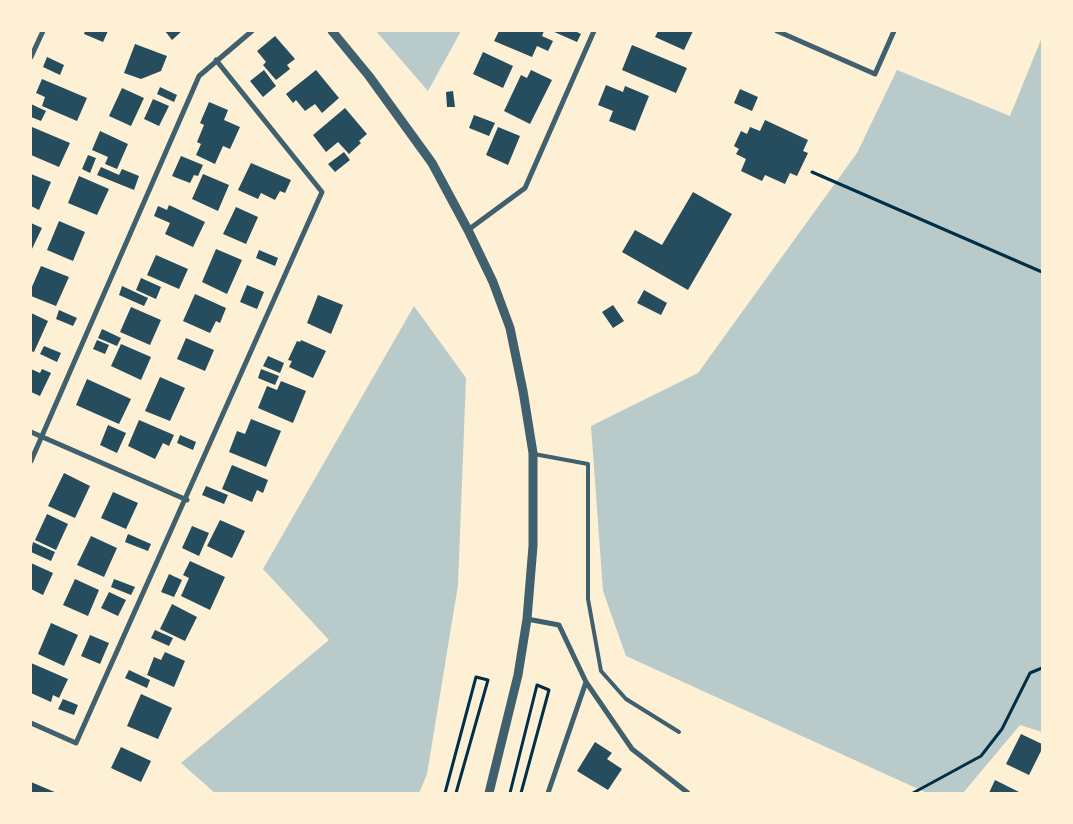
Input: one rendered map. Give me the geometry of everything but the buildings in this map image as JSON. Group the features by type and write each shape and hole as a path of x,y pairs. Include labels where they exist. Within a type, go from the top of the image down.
{"street":[{"path":"31,57 43,31"},
{"path":"31,461 199,76 252,31"},
{"path":"332,31 369,76 432,163 468,230 493,282 510,328 523,391 533,453 533,546 527,619 518,675 489,793"},
{"path":"468,230 526,188 594,31"},
{"path":"777,31 875,74 894,31"},
{"path":"31,723 76,743 187,500 322,192 216,60"},
{"path":"31,432 187,500"},
{"path":"527,619 559,625 586,682 632,749 688,793"},
{"path":"548,793 586,682"}],"lane":[{"path":"533,453 588,464 588,599 601,671 626,699 679,732"}],"path":[{"path":"812,172 1042,272"},
{"path":"913,793 920,791 981,756 1002,729 1030,673 1042,668"},
{"path":"445,793 476,677 488,680 456,793"},
{"path":"510,793 537,685 549,690 520,793"}],"shaded area":[{"path":"376,31 461,31 428,91"},
{"path":"1042,37 1042,732 1020,725 963,793 927,793 626,656 603,591 591,426 698,373 857,153 897,70 1010,116"},
{"path":"414,306 466,378 458,585 427,774 419,793 215,793 181,763 329,640 263,569"}]}
